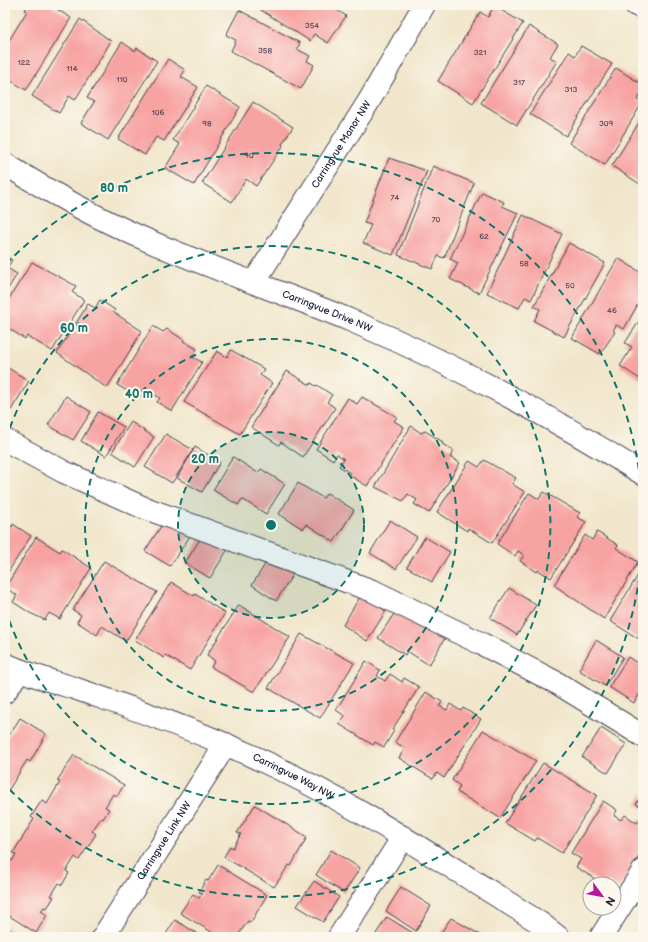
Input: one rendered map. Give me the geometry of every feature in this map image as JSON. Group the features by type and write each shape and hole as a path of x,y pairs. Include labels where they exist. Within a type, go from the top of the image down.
{"street":[{"name":"Carringvue Manor NW","path":"254,282 373,94 424,5"},
{"path":"636,5 643,8"},
{"name":"Carringvue Drive NW","path":"5,164 84,209 140,237 353,322 489,385 546,415 643,474"},
{"path":"5,440 64,472 142,507 373,591 482,644 550,680 643,736"},
{"path":"5,692 12,667"},
{"name":"Carringvue Way NW","path":"12,667 168,722 226,744 282,769 335,797 402,836 540,923 558,937"},
{"name":"Carringvue Link NW","path":"103,937 226,744"},
{"path":"339,937 402,836"},
{"path":"601,937 643,871"}],"building":[{"path":"28,5 50,5 71,18 26,90 5,77 5,47 27,11 25,10"},
{"path":"253,5 329,5 346,16 328,43 314,34 310,41"},
{"path":"494,6 523,23 473,103 438,81 480,12 488,17"},
{"path":"239,10 300,43 297,49 310,56 307,61 314,65 301,89 231,51 236,40 226,35"},
{"path":"80,19 111,41 75,100 69,96 59,113 32,96"},
{"path":"529,26 558,44 550,57 557,61 517,125 481,103"},
{"path":"122,42 135,51 137,48 157,61 108,140 81,123 94,102 87,98"},
{"path":"581,46 612,64 566,136 530,114 569,52 575,56"},
{"path":"168,59 185,70 181,77 198,87 164,141 156,137 145,155 118,139"},
{"path":"616,68 643,85 643,91 637,100 642,103 605,165 569,143"},
{"path":"206,86 240,107 194,185 165,168 180,144 173,140"},
{"path":"253,102 293,127 282,144 283,146 256,186 246,179 232,202 202,183"},
{"path":"643,116 643,186 612,166"},
{"path":"389,158 427,171 393,255 363,243 371,225 364,223"},
{"path":"433,166 474,183 444,258 438,256 432,269 398,255"},
{"path":"482,192 504,202 502,206 518,213 479,293 450,279 458,263 450,259"},
{"path":"523,215 562,234 531,300 525,297 519,308 487,293"},
{"path":"569,243 605,263 564,337 534,321 540,309 534,306"},
{"path":"5,256 12,260 7,268 17,274 5,294"},
{"path":"618,258 643,274 643,295 624,329 616,325 613,331 615,332 600,354 572,338"},
{"path":"32,262 76,286 72,292 84,300 52,351 27,336 25,339 5,326 5,305"},
{"path":"100,300 115,310 113,312 142,331 107,388 57,353 88,304 95,308"},
{"path":"643,315 643,381 620,366 632,347 625,343"},
{"path":"153,326 163,332 167,329 197,349 192,357 202,362 172,411 157,402 160,398 150,392 146,399 135,392 133,394 117,385"},
{"path":"231,350 264,369 260,375 272,383 240,434 184,402 217,351 227,357"},
{"path":"5,366 29,381 11,410 5,407"},
{"path":"287,371 310,385 311,383 316,386 317,385 332,395 327,402 335,408 303,457 281,442 279,445 251,427"},
{"path":"66,396 91,412 73,440 48,425"},
{"path":"362,397 397,417 394,421 404,427 367,486 349,475 350,473 339,466 344,459 337,454 333,460 316,449 348,398 357,404"},
{"path":"98,412 124,427 106,456 81,441"},
{"path":"131,422 154,437 135,467 112,452"},
{"path":"411,426 421,433 425,431 443,442 442,444 454,451 450,457 460,463 429,513 414,504 417,500 408,494 403,501 375,487"},
{"path":"166,434 193,450 172,483 145,467"},
{"path":"195,447 220,462 202,492 177,478"},
{"path":"233,457 258,473 261,469 285,484 266,514 242,499 238,505 213,490"},
{"path":"484,460 516,478 512,484 525,492 492,543 468,528 467,531 437,512 469,461 479,467"},
{"path":"298,483 323,498 327,493 354,510 334,542 306,524 303,529 279,514"},
{"path":"544,492 580,513 577,517 586,522 551,578 538,570 537,572 520,561 524,555 518,551 515,556 497,544 529,493 539,499"},
{"path":"165,520 190,536 170,566 145,551"},
{"path":"390,520 417,537 396,569 370,553"},
{"path":"5,523 12,527 13,524 31,536 5,577"},
{"path":"597,532 618,545 616,548 638,562 604,619 554,585 585,535 592,540"},
{"path":"204,533 228,549 210,578 185,563"},
{"path":"36,537 60,552 62,549 91,568 60,619 49,613 45,620 30,613 13,602 17,595 5,588"},
{"path":"425,537 450,552 432,582 407,567"},
{"path":"271,555 295,571 276,601 252,585"},
{"path":"104,561 157,592 126,641 102,626 97,635 77,622 81,615 73,610"},
{"path":"643,567 643,639 640,637 639,639 610,621"},
{"path":"171,582 194,596 195,594 225,613 190,670 165,655 164,658 135,640"},
{"path":"509,588 536,605 517,635 490,618"},
{"path":"361,595 386,611 367,641 343,625"},
{"path":"239,605 290,637 254,692 211,667 215,661 207,655"},
{"path":"396,611 422,627 424,624 445,638 429,665 407,651 405,655 378,638"},
{"path":"301,634 354,663 320,718 268,688"},
{"path":"596,640 623,657 605,686 579,670"},
{"path":"628,657 643,667 643,688 634,703 609,687"},
{"path":"366,661 380,670 377,676 385,681 390,674 402,682 404,678 419,687 392,730 394,731 384,747 375,742 373,745 339,724 345,716 336,710"},
{"path":"426,692 442,702 439,706 447,710 450,704 461,711 463,708 481,719 444,778 437,773 433,779 399,758 405,748 395,742"},
{"path":"20,718 46,734 30,762 27,760 5,796 5,742"},
{"path":"601,728 626,744 608,773 582,757"},
{"path":"483,730 536,761 500,818 457,792 460,786 452,780"},
{"path":"74,755 124,785 117,796 113,794 105,807 109,809 103,819 101,818 92,831 96,834 79,860 75,857 66,871 69,873 62,885 59,883 51,896 54,897 47,908 44,907 41,911 47,915 36,933 5,913 5,866 9,859 12,861 16,854 13,853 34,819 31,817 42,800 47,804 60,782 57,781"},
{"path":"543,763 597,795 562,853 537,838 535,841 505,823"},
{"path":"643,792 643,808 636,804"},
{"path":"603,801 617,810 614,816 621,820 625,815 637,823 640,819 643,821 643,850 622,883 622,876 590,876 576,867 581,859 571,853"},
{"path":"255,805 307,837 291,866 289,865 274,887 224,857 230,846 233,848 241,834 237,833"},
{"path":"331,850 360,868 344,893 316,875"},
{"path":"218,865 267,895 251,922 248,921 237,937 220,937 180,913 193,894 199,898 203,893 199,892"},
{"path":"314,881 339,897 323,922 297,906"},
{"path":"401,887 431,906 416,931 386,911"},
{"path":"387,917 413,933 411,937 374,937"},
{"path":"451,918 484,937 438,937"},
{"path":"175,920 203,937 164,937"},
{"path":"5,927 21,937 5,937"}]}
